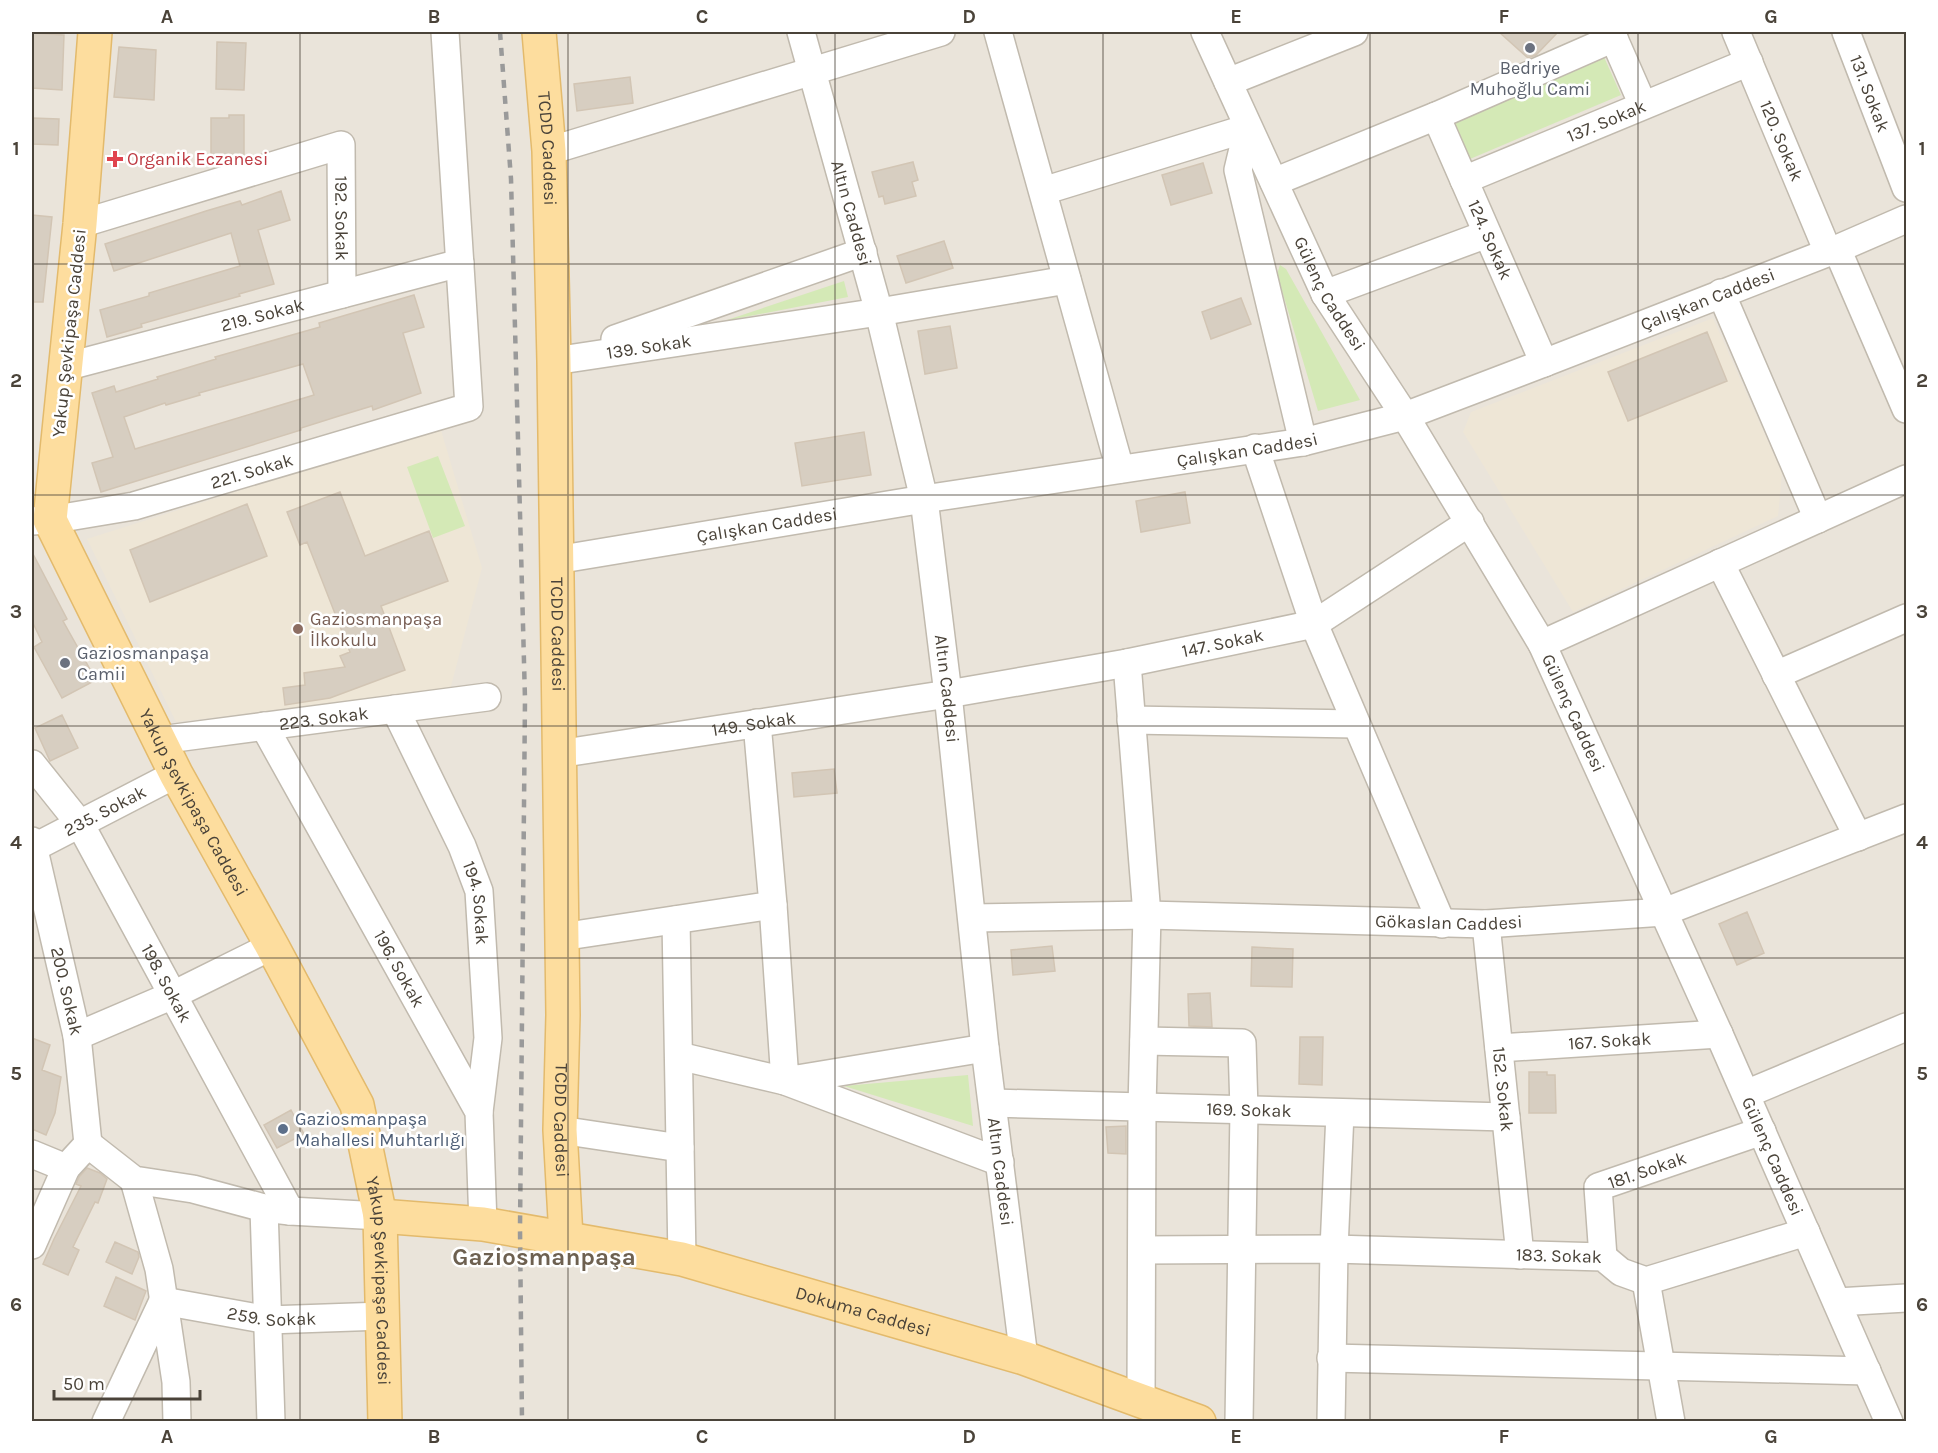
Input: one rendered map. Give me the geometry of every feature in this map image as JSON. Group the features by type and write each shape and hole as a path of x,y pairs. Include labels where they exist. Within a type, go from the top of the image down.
{"main road":[{"name":"Yakup Şevkipaşa Caddesi","path":"95,32 80,224 65,367 41,520 160,740 176,774 357,1105 380,1216 385,1422"},
{"name":"TCDD Caddesi","path":"539,32 549,151 554,361 563,1015 560,1130 566,1237"},
{"name":"Dokuma Caddesi","path":"380,1216 520,1229 682,1259 1024,1358 1199,1422"}],"street":[{"path":"445,32 460,263"},
{"name":"Altın Caddesi","path":"801,32 879,312 924,500 948,693 985,1048 1024,1358"},
{"path":"549,151 941,32"},
{"path":"998,32 1120,469"},
{"name":"Gülenç Caddesi","path":"1205,32 1325,294 1405,416 1542,644 1746,1094 1889,1422"},
{"path":"1228,82 1354,32"},
{"name":"120. Sokak","path":"1736,32 1832,250 1906,409"},
{"name":"131. Sokak","path":"1846,32 1906,188"},
{"path":"1274,182 1436,116 1612,35 1643,105"},
{"name":"137. Sokak","path":"1464,180 1749,62"},
{"name":"124. Sokak","path":"1436,116 1544,363"},
{"path":"1043,191 1248,128"},
{"path":"1248,128 1238,170 1303,442"},
{"name":"192. Sokak","path":"80,224 341,145 342,294"},
{"name":"Çalışkan Caddesi","path":"556,560 1120,469 1303,442 1405,416 1906,219"},
{"path":"1325,294 1487,234"},
{"name":"139. Sokak","path":"554,361 863,252"},
{"name":"219. Sokak","path":"65,367 460,263"},
{"name":"221. Sokak","path":"41,520 134,506 469,407 460,263"},
{"name":"139. Sokak","path":"554,361 879,312 1067,280"},
{"path":"1721,293 1818,519"},
{"path":"1255,448 1314,624 1355,724 1443,924"},
{"path":"1542,644 1906,479"},
{"name":"147. Sokak","path":"948,693 1127,663 1314,624 1470,522"},
{"path":"1720,563 1858,837"},
{"path":"1776,675 1906,618"},
{"path":"1127,663 1147,915 1142,1107 1141,1402"},
{"name":"149. Sokak","path":"558,754 948,693"},
{"name":"223. Sokak","path":"160,740 487,697"},
{"name":"194. Sokak","path":"395,709 462,846 479,891 488,1038 478,1112"},
{"path":"1131,720 1355,724"},
{"path":"757,723 785,1081"},
{"name":"196. Sokak","path":"264,726 478,1112 483,1224"},
{"name":"198. Sokak","path":"32,764 80,824 173,995 277,1210 268,1320 271,1422"},
{"name":"235. Sokak","path":"34,862 80,824 176,774"},
{"name":"Gökaslan Caddesi","path":"973,918 1147,915 1486,924 1664,912 1906,818"},
{"name":"200. Sokak","path":"34,862 77,1036 88,1144"},
{"path":"561,938 773,905"},
{"path":"676,920 682,1259"},
{"name":"152. Sokak","path":"1486,924 1520,1255"},
{"path":"77,1036 173,995 272,946"},
{"path":"1746,1094 1906,1027"},
{"name":"167. Sokak","path":"1499,1048 1719,1034"},
{"path":"1144,1041 1242,1042 1244,1110 1239,1422"},
{"path":"785,1081 985,1048"},
{"path":"678,1056 785,1081 1000,1162"},
{"name":"169. Sokak","path":"993,1103 1506,1117"},
{"path":"1331,1422 1334,1249 1340,1113"},
{"path":"560,1130 680,1148"},
{"name":"181. Sokak","path":"1603,1257 1598,1187 1762,1131"},
{"path":"32,1245 66,1168 88,1144 134,1180 193,1189 277,1210 380,1216"},
{"path":"32,1154 66,1168"},
{"path":"134,1180 159,1269 176,1382 177,1422"},
{"path":"1671,1422 1646,1281 1806,1232"},
{"name":"183. Sokak","path":"1142,1250 1334,1249 1603,1257 1621,1272 1646,1281"},
{"path":"1837,1302 1906,1298"},
{"path":"106,1422 163,1302"},
{"name":"259. Sokak","path":"163,1302 268,1320 383,1316"},
{"path":"1331,1358 1867,1371"}],"shaded area":[{"path":"32,32 1906,32 1906,1421 32,1421"},
{"path":"1713,318 1782,473 1778,516 1573,612 1463,432 1471,412"},
{"name":"Gaziosmanpaşa İlkokulu","path":"440,427 482,568 450,690 176,722 87,539"}],"green space":[{"path":"1604,57 1621,95 1470,159 1454,121"},
{"path":"1280,265 1286,269 1360,400 1318,411 1277,274"},
{"path":"844,281 848,297 724,321"},
{"path":"438,456 465,526 433,538 407,467"},
{"path":"968,1075 973,1126 844,1086"}],"building":[{"name":"Bedriye Muhoğlu Cami","path":"1499,32 1558,32 1536,55 1528,58"},
{"path":"32,33 64,35 62,90 32,88"},
{"path":"217,42 246,43 244,90 216,89"},
{"path":"119,47 156,50 154,100 114,97"},
{"path":"630,77 633,103 577,111 574,84"},
{"path":"229,115 244,115 244,157 211,157 211,118 229,118"},
{"path":"32,118 59,119 58,145 32,144"},
{"path":"913,162 918,180 912,182 916,196 885,204 883,196 879,197 872,172"},
{"path":"1203,163 1212,193 1171,205 1162,175"},
{"path":"281,191 290,220 258,230 274,284 141,324 142,327 107,337 100,310 240,266 231,233 114,271 105,244 206,211 240,201 242,205"},
{"path":"32,215 52,217 43,302 32,302"},
{"path":"944,241 953,268 906,283 897,256"},
{"path":"414,295 424,327 403,333 421,393 373,410 372,406 339,416 101,492 92,463 113,457 92,393 114,386 116,392 216,359 215,357 320,327 319,323","holes":["303,364 314,395 135,449 124,417"]},
{"path":"1241,298 1251,324 1211,339 1202,312"},
{"path":"950,326 957,368 925,374 918,331"},
{"path":"1707,332 1727,381 1628,421 1608,372"},
{"path":"864,432 871,475 802,486 795,443"},
{"path":"340,492 365,556 429,531 448,581 381,606 405,670 330,698 285,705 283,688 305,685 304,673 345,667 340,656 350,652 307,542 300,545 287,512"},
{"path":"1185,492 1190,523 1141,532 1136,501"},
{"path":"247,504 267,556 150,602 130,550"},
{"path":"32,552 67,619 63,621 96,680 62,698 34,647 42,642 32,621"},
{"path":"62,715 78,748 50,761 35,728"},
{"path":"834,769 837,793 794,797 792,773"},
{"path":"1747,912 1764,953 1737,965 1719,924"},
{"path":"1052,946 1055,971 1013,975 1011,950"},
{"path":"1252,947 1293,949 1292,987 1251,986"},
{"path":"1210,993 1212,1027 1189,1026 1188,994"},
{"path":"1300,1037 1323,1037 1322,1085 1299,1084"},
{"path":"32,1038 50,1045 42,1070 61,1077 55,1113 46,1135 32,1129"},
{"path":"1529,1072 1547,1072 1547,1075 1555,1075 1556,1113 1529,1113"},
{"path":"291,1110 304,1134 277,1148 264,1125"},
{"path":"1126,1126 1126,1154 1108,1153 1106,1127"},
{"path":"87,1168 100,1173 107,1179 98,1203 95,1202 73,1247 79,1250 68,1275 43,1264 81,1186 76,1184 79,1177"},
{"path":"115,1242 138,1252 139,1257 132,1274 106,1262"},
{"path":"116,1277 146,1291 135,1320 104,1306"}],"railway":[{"path":"500,32 511,179 525,699 520,1229 522,1422"}],"place":[{"name":"Bedriye Muhoğlu Cami","path":"1530,48"},
{"name":"Organik Eczanesi","path":"115,159"},
{"name":"Gaziosmanpaşa İlkokulu","path":"298,629"},
{"name":"Gaziosmanpaşa Camii","path":"65,663"},
{"name":"Gaziosmanpaşa Mahallesi Muhtarlığı","path":"283,1129"}],"district":[{"name":"Gaziosmanpaşa","path":"544,1257"}]}
